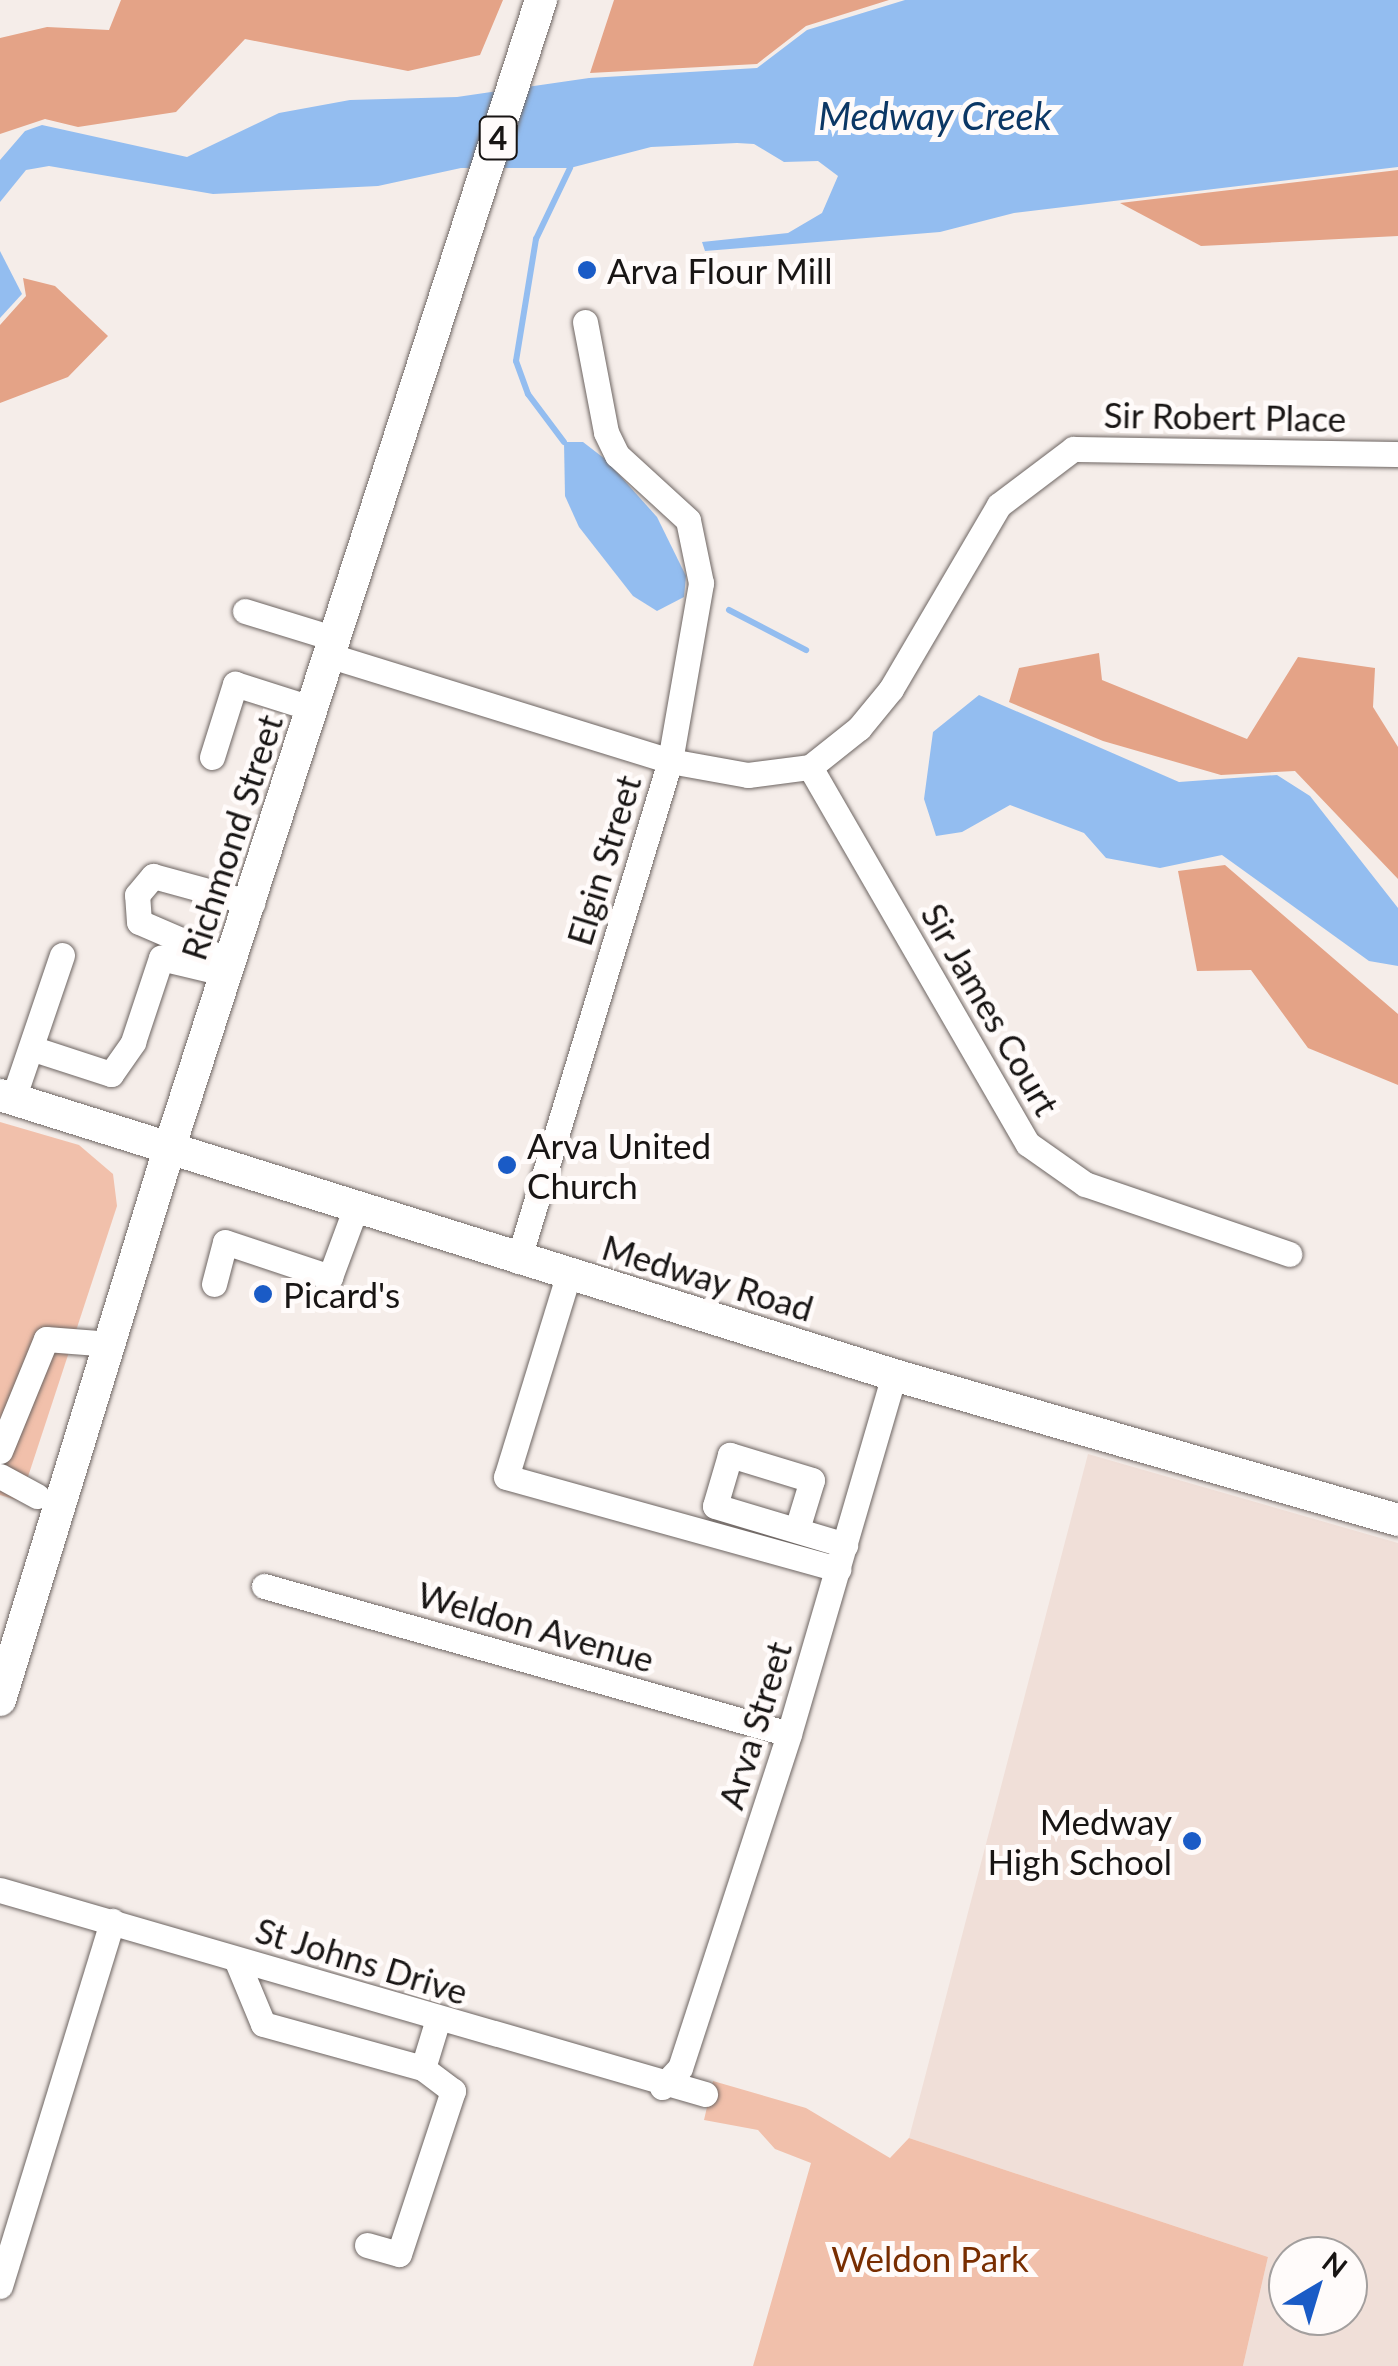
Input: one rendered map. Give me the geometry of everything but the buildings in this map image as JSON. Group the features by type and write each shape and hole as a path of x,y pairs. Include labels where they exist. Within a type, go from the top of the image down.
{"main road":[{"name":"Richmond Street","path":"0,1700 170,1146 536,16"},
{"name":"Medway Road","path":"6,1097 170,1146 568,1276 894,1375 1398,1520"}],"street":[{"path":"585,322 606,432 617,455 688,520 702,582 670,762 748,776 810,768"},
{"name":"Sir Robert Place","path":"810,768 858,728 892,689 999,505 1074,449 1398,454"},
{"name":"Elgin Street","path":"246,611 333,648 670,762 518,1260"},
{"path":"212,757 235,684 314,709"},
{"name":"Sir James Court","path":"810,768 1028,1144 1085,1184 1289,1254"},
{"path":"230,968 139,922 137,895 154,876 252,902"},
{"path":"6,1097 34,1049 62,956"},
{"path":"34,1049 111,1074 133,1042 161,958 230,968"},
{"path":"214,1284 225,1242 330,1277 356,1207"},
{"path":"568,1276 506,1476 842,1557"},
{"path":"0,1451 46,1339 111,1344"},
{"name":"Arva Street","path":"662,2087 680,2068 789,1734 894,1375"},
{"path":"0,1476 37,1496"},
{"path":"797,1529 842,1557"},
{"name":"Weldon Avenue","path":"264,1586 789,1734"},
{"name":"St Johns Drive","path":"0,1890 662,2087 705,2094"},
{"path":"0,2286 112,1922"},
{"path":"236,1959 263,2024 423,2068 454,2091 399,2254 367,2245"},
{"path":"423,2068 438,2019"}],"shaded area":[{"path":"121,0 503,0 480,55 408,71 245,39 176,112 78,127 45,119 0,134 0,38 47,27 109,30"},
{"path":"614,0 889,0 806,26 757,64 590,73"},
{"path":"1398,170 1398,236 1201,246 1120,203"},
{"path":"23,278 55,286 108,336 68,377 0,403 0,325 26,296"},
{"path":"1099,653 1102,680 1247,739 1298,657 1375,668 1373,707 1398,747 1398,879 1295,771 1221,775 1103,741 1009,702 1019,668"},
{"path":"1225,865 1398,1014 1398,1085 1308,1048 1251,970 1197,971 1178,871"},
{"name":"Medway High School","path":"1088,1454 1398,1543 1398,2366 1243,2366 1268,2257 909,2138"}],"green space":[{"path":"0,1122 79,1145 113,1174 117,1206 20,1501 0,1495"},
{"name":"Weldon Park","path":"713,2081 806,2108 890,2158 909,2138 1268,2257 1243,2366 753,2366 811,2163 775,2149 758,2130 704,2120"}],"water":[{"name":"Medway Creek","path":"905,0 1398,0 1398,167 1014,213 940,232 705,251 702,242 788,233 822,213 838,176 818,161 784,162 754,144 737,143 651,147 570,168 461,168 378,186 213,194 49,166 26,170 0,202 0,160 25,131 42,125 187,157 279,113 350,100 457,97 589,78 757,68 807,30"},
{"path":"0,251 22,294 0,318"},
{"path":"564,442 583,442 605,459 657,517 686,576 684,597 657,611 633,596 579,527 565,496"},
{"path":"979,695 1179,782 1277,775 1310,796 1398,908 1398,966 1369,961 1222,855 1160,868 1106,858 1084,833 1010,805 962,832 936,836 924,799 933,732"}],"waterway":[{"path":"564,442 528,394 516,361 536,239 570,168"},
{"path":"729,610 806,650"}],"place":[{"name":"Arva Flour Mill","path":"587,270"},
{"name":"Arva United Church","path":"507,1165"},
{"name":"Picard's","path":"263,1294"},
{"name":"Medway High School","path":"1192,1841"}]}
